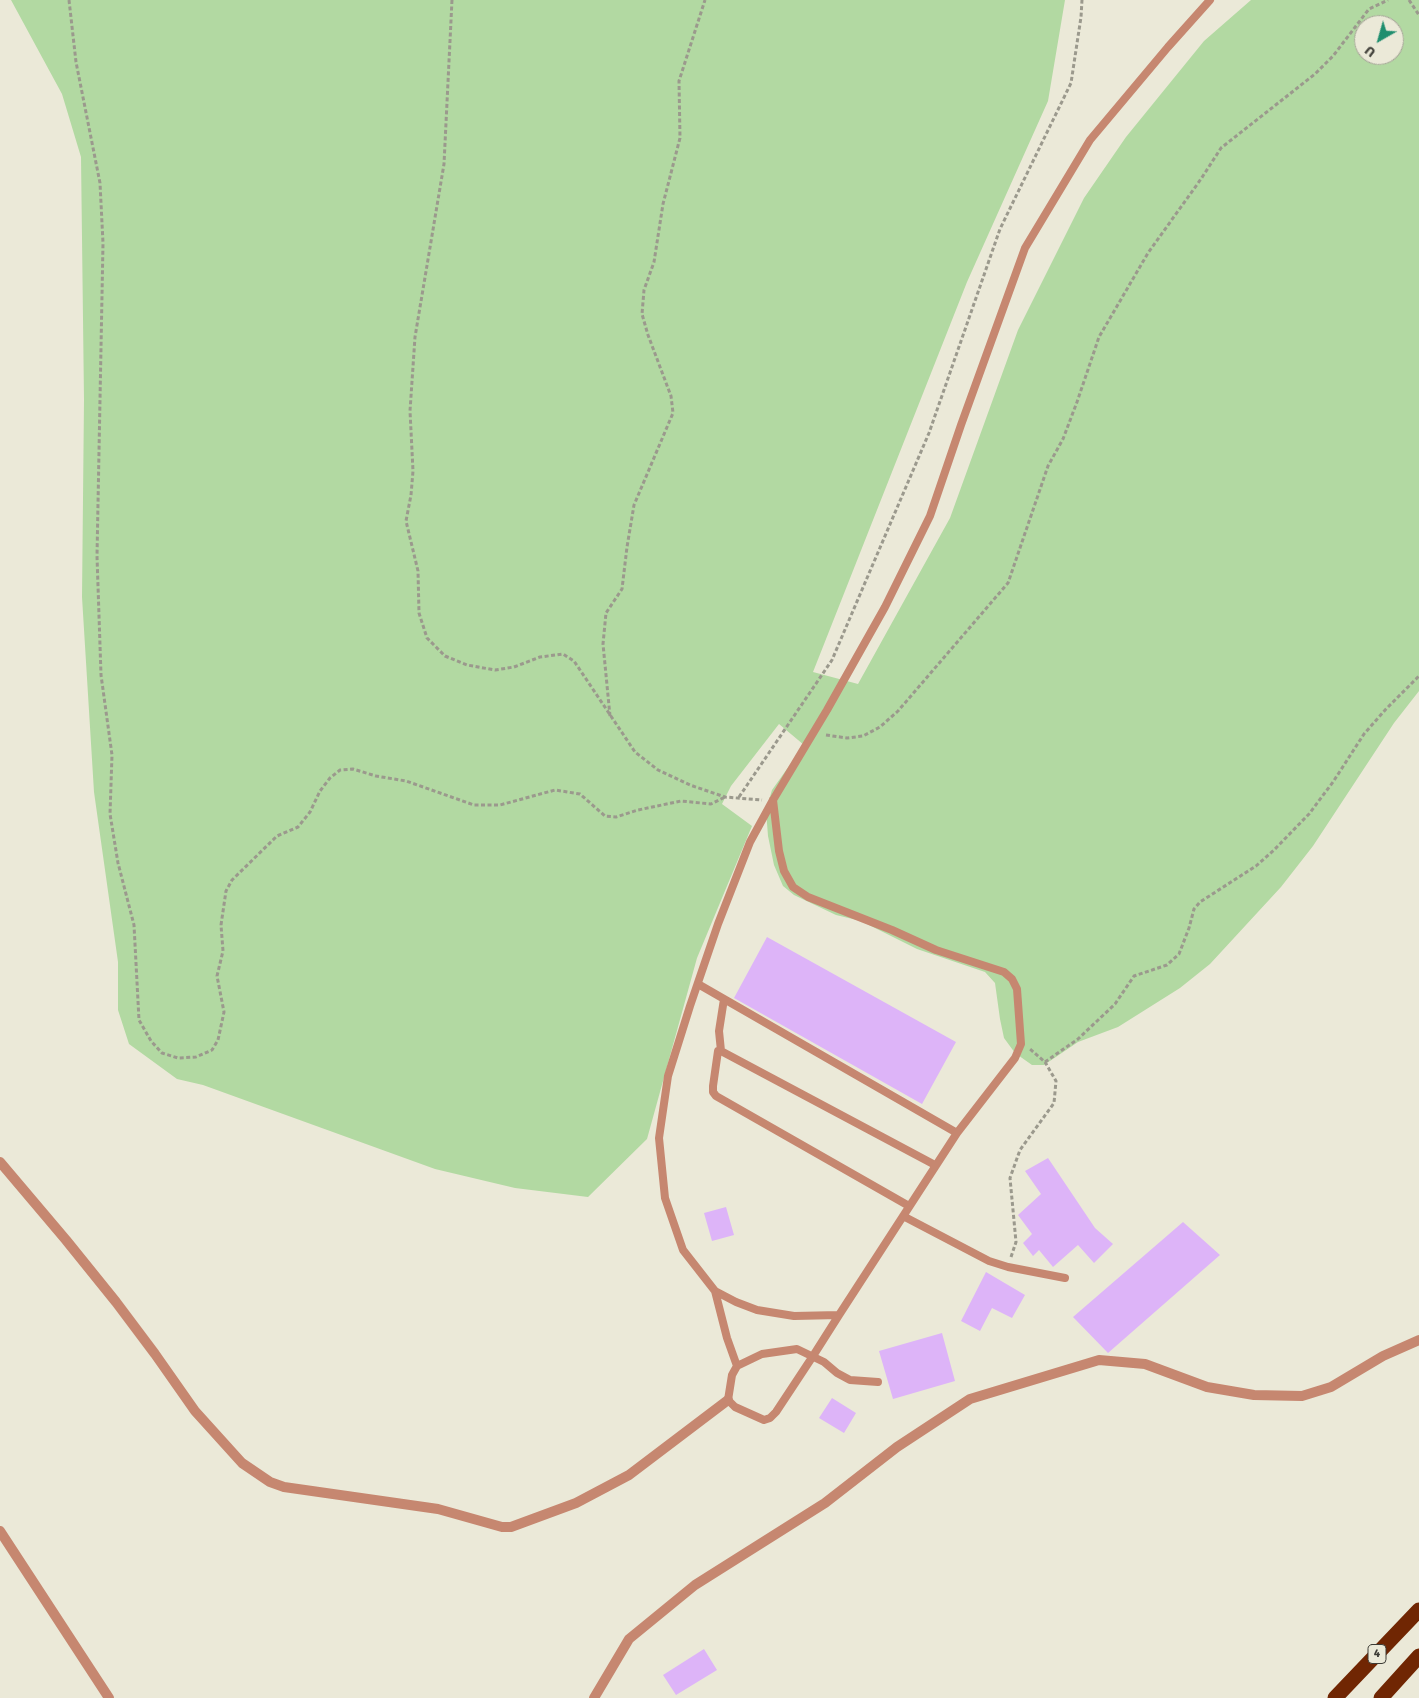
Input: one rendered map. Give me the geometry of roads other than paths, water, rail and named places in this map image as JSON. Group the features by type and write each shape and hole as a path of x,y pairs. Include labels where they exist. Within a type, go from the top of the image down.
{"highway":[{"name":"4","path":"1336,1698 1419,1610"},
{"name":"4","path":"1381,1698 1419,1656"}],"street":[{"path":"0,1162 116,1302 195,1411 242,1462 270,1482 284,1486 438,1509 502,1527 511,1527 576,1503 629,1475 728,1400"},
{"path":"594,1698 629,1639 695,1585 824,1503 897,1447 970,1399 1098,1360 1145,1364 1208,1387 1254,1395 1302,1396 1331,1387 1383,1356 1419,1340"},
{"path":"0,1531 109,1698"}],"lane":[{"path":"737,1366 727,1338 715,1291 683,1250 665,1198 660,1138 668,1076 718,924 750,842 885,607 930,516 961,424 1025,248 1090,140 1210,0"},
{"path":"773,800 779,851 784,871 794,887 808,897 892,930 936,950 1004,972 1012,979 1017,989 1021,1044 1015,1058 957,1133 935,1165 813,1356 770,1418 758,1419 735,1407 728,1400 732,1375 737,1366 762,1354 797,1349 813,1356 824,1362 837,1373 850,1380 878,1382"},
{"path":"698,984 957,1133"},
{"path":"721,1051 719,1031 724,999"},
{"path":"721,1051 718,1051 716,1054 713,1086 713,1092 716,1096 909,1206"},
{"path":"721,1051 935,1165"},
{"path":"903,1216 989,1261 1008,1267 1065,1278"},
{"path":"715,1291 757,1310 794,1316 839,1315"}]}
